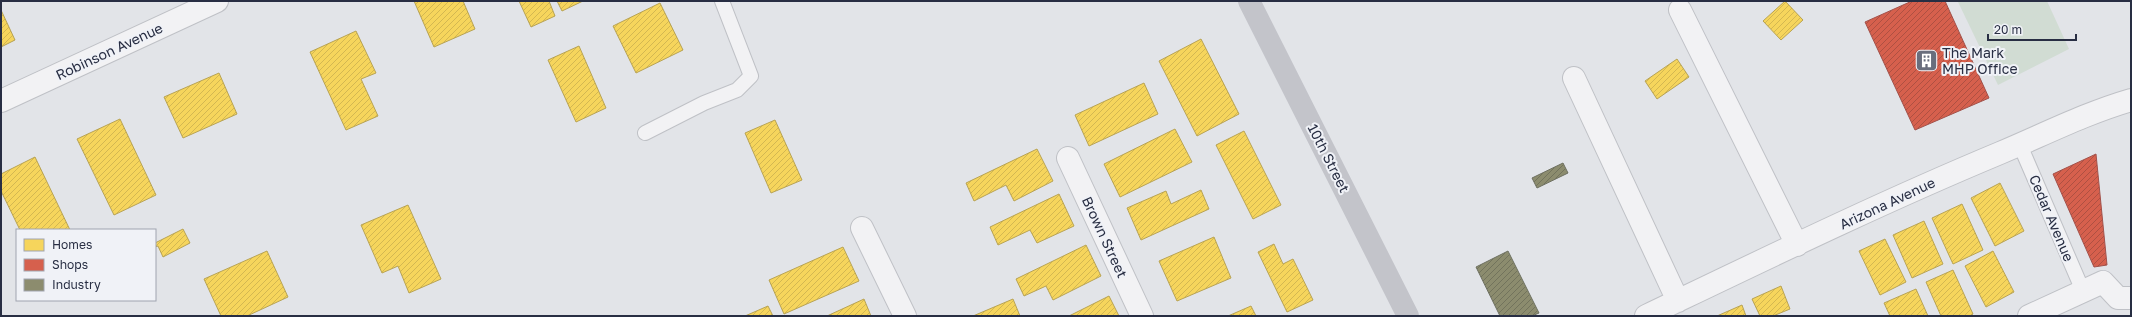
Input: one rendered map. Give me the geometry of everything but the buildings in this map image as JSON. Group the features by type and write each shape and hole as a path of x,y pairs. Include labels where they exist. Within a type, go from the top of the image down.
{"street":[{"name":"10th Street","path":"1249,1 1408,316"},
{"name":"Robinson Avenue","path":"1,101 211,2"},
{"path":"1680,10 1797,245"},
{"path":"1574,78 1678,301"},
{"name":"Arizona Avenue","path":"1646,316 1904,193 2020,145 2103,108 2131,100"},
{"name":"Brown Street","path":"1068,158 1142,316"},
{"path":"862,228 905,316"},
{"path":"2029,316 2103,282 2118,298 2131,298"}],"lane":[{"path":"645,133 704,103 737,90 751,76 722,1"},
{"name":"Cedar Avenue","path":"2020,145 2083,291"}],"shaded area":[{"path":"2047,1 2069,49 1998,85 1958,2"}],"place":[{"name":"The Mark MHP Office","path":"1927,60"}]}
